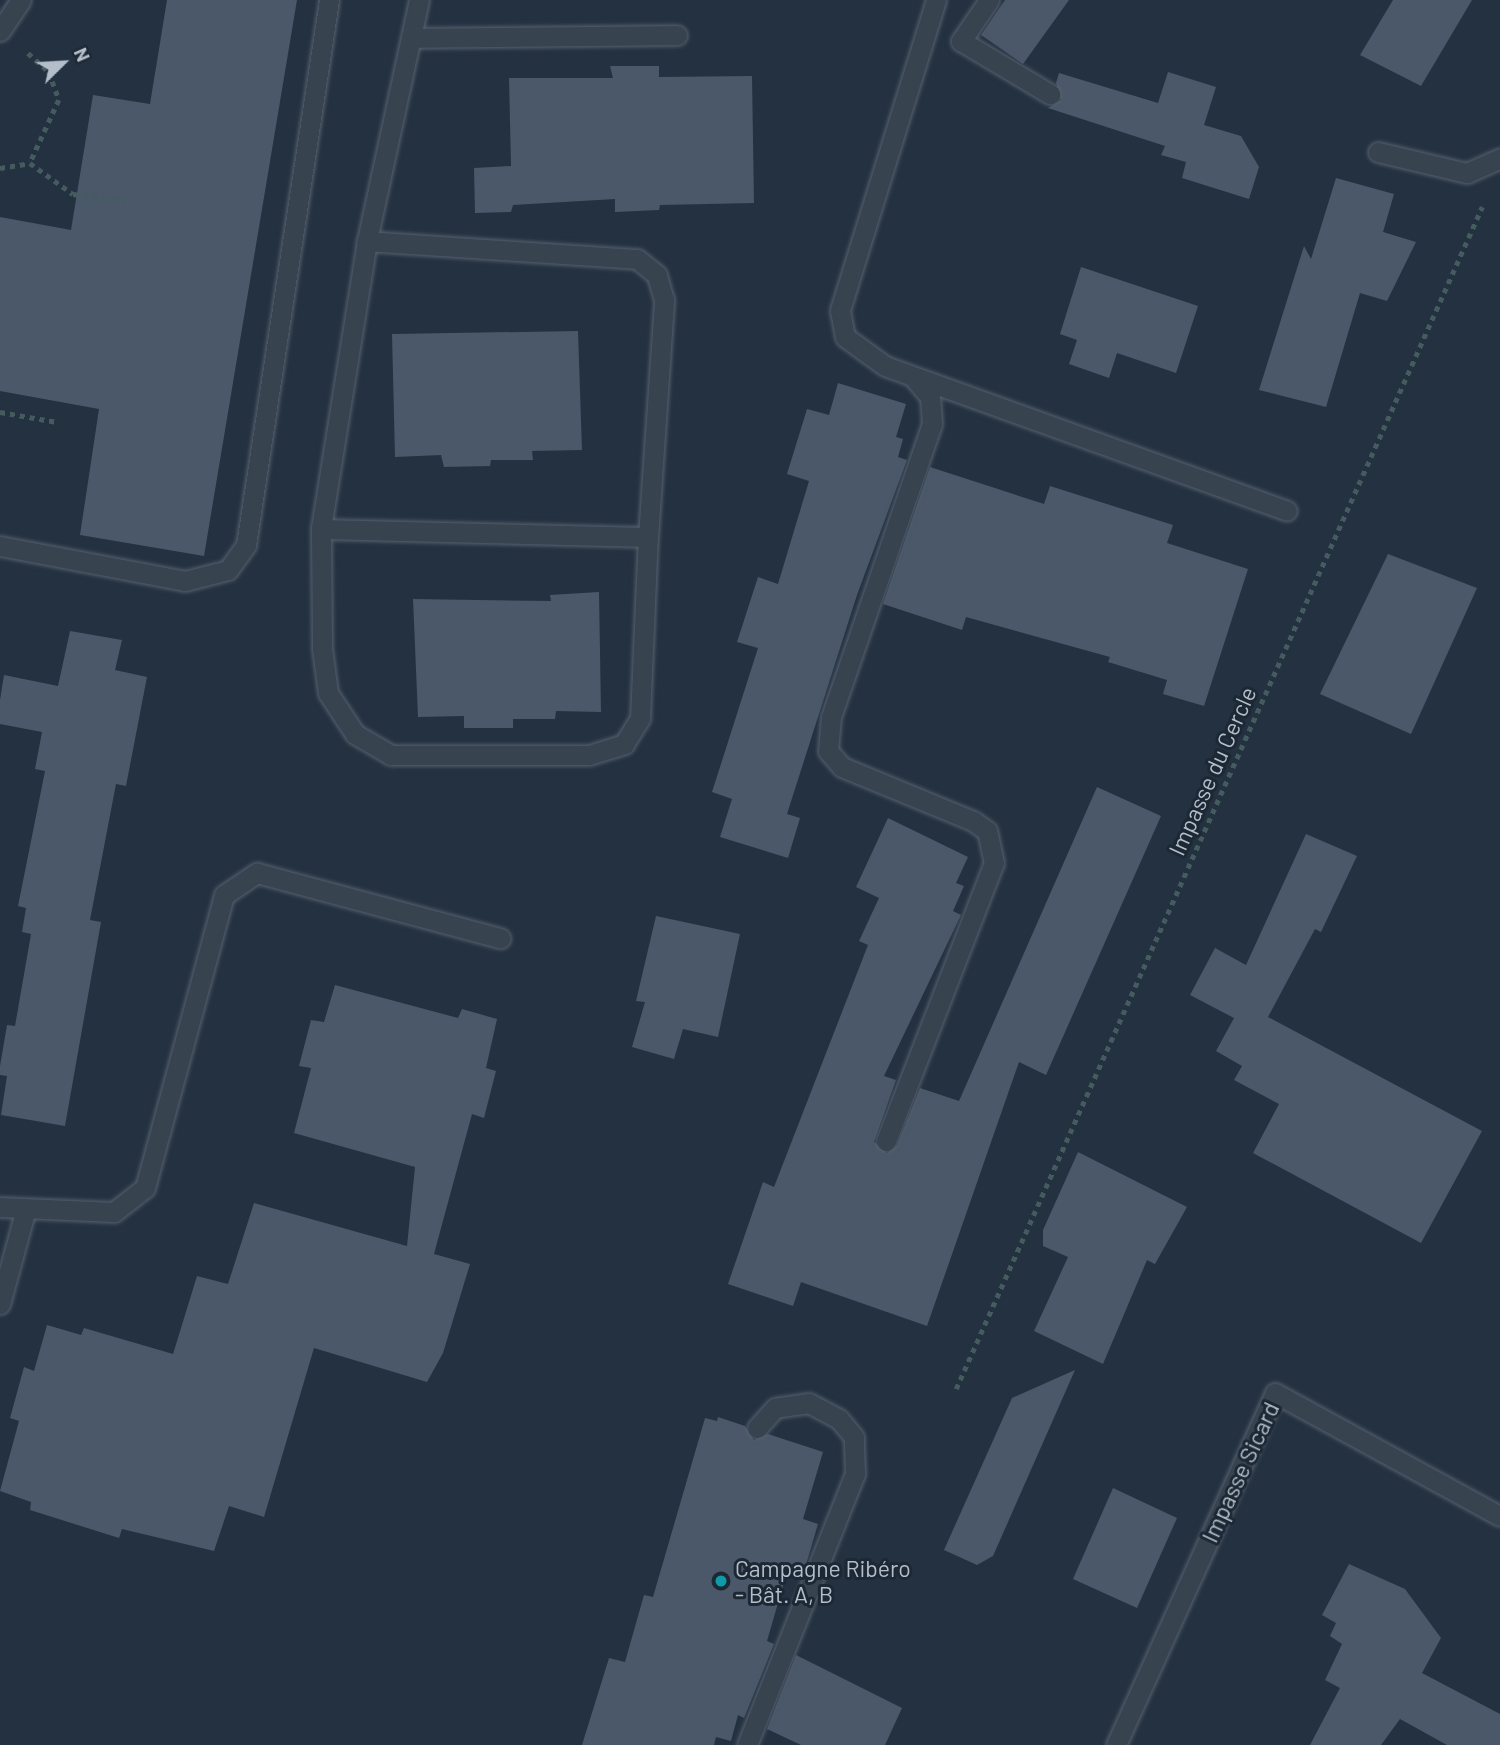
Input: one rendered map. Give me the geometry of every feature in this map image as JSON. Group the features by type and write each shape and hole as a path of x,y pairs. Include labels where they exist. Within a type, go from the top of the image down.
{"lane":[{"path":"1,30 21,0"},
{"path":"0,546 185,582 228,570 246,545 330,0"},
{"path":"367,242 637,259 657,275 664,300 648,537 640,718 624,744 589,755 391,755 355,734 328,693 322,648 321,529 367,242 419,0"},
{"path":"936,0 840,311 845,337 860,352 912,377 1287,511"},
{"path":"989,0 961,41 1050,93"},
{"path":"411,38 677,36"},
{"path":"1378,152 1467,173 1500,158"},
{"path":"886,1141 994,863 987,831 973,821 842,767 828,751 831,717 932,424 930,397 912,377"},
{"path":"321,529 648,537"},
{"path":"0,1207 114,1212 145,1188 224,895 257,873 500,938"},
{"path":"0,1304 26,1208"},
{"name":"Impasse Sicard","path":"1116,1745 1275,1393 1500,1516"},
{"path":"747,1745 855,1473 854,1437 839,1419 809,1403 775,1408 757,1428"}],"path":[{"path":"1,30 57,85 60,100 55,115 30,163"},
{"path":"0,168 30,163 73,194 126,201"},
{"name":"Impasse du Cercle","path":"956,1389 1489,193"},
{"path":"0,412 57,422"}],"building":[{"path":"167,0 297,0 204,556 80,535 99,409 0,391 0,217 71,230 93,95 150,104"},
{"path":"1005,0 1069,0 1023,64 981,35"},
{"path":"1393,0 1472,0 1421,86 1360,55"},
{"path":"610,66 659,66 659,77 752,76 754,203 660,205 659,210 615,212 615,199 513,205 511,212 475,213 474,168 511,166 509,78 613,78"},
{"path":"1168,72 1216,87 1204,125 1241,136 1259,167 1249,199 1182,178 1186,162 1161,155 1165,146 1048,108 1061,100 1056,83 1059,73 1158,103"},
{"path":"1336,178 1394,194 1383,232 1416,242 1387,301 1360,293 1326,407 1259,390 1304,246 1311,259"},
{"path":"1081,267 1198,306 1176,373 1117,353 1109,378 1069,364 1077,340 1060,334"},
{"path":"578,331 582,450 532,451 533,460 491,460 490,466 444,467 441,455 395,457 392,334"},
{"path":"838,383 906,404 896,437 903,439 898,457 907,460 857,595 787,814 800,818 788,858 720,837 732,799 712,792 758,648 737,642 758,577 778,584 809,481 787,474 807,409 829,415"},
{"path":"930,467 1044,504 1050,486 1173,525 1167,543 1248,569 1204,706 1163,694 1167,680 1108,662 1110,657 966,617 962,630 883,604"},
{"path":"1388,554 1477,588 1411,734 1320,694"},
{"path":"599,592 601,712 556,711 555,719 513,719 513,728 464,728 464,716 418,717 413,599 551,601 550,595"},
{"path":"70,631 122,640 115,670 147,677 126,786 116,784 90,920 101,922 65,1126 1,1115 7,1076 0,1075 0,1066 7,1025 15,1026 31,934 22,932 26,908 18,906 45,771 35,769 42,732 0,724 0,700 4,675 58,686"},
{"path":"1097,787 1161,816 1046,1075 1019,1062 927,1326 801,1282 793,1306 728,1284 763,1182 774,1187 868,945 859,941 879,898 856,887 888,818 968,857 956,883 964,886 953,911 961,915 884,1076 896,1080 874,1142 887,1153 897,1145 920,1088 959,1101"},
{"path":"1306,834 1357,856 1321,932 1315,929 1268,1017 1482,1131 1421,1243 1253,1153 1279,1104 1234,1080 1242,1066 1216,1051 1234,1018 1190,995 1215,948 1246,965"},
{"path":"656,916 740,934 718,1037 683,1029 674,1059 632,1047 645,1002 636,1001"},
{"path":"335,985 458,1018 462,1009 497,1019 486,1068 496,1071 484,1118 472,1114 434,1254 470,1264 443,1353 427,1382 314,1348 264,1517 229,1506 214,1551 122,1529 119,1538 30,1510 31,1502 0,1491 19,1421 10,1418 24,1367 34,1371 47,1325 81,1335 84,1328 173,1354 197,1276 228,1284 254,1203 407,1246 415,1167 294,1133 311,1068 299,1066 311,1020 324,1022"},
{"path":"1078,1152 1187,1207 1155,1264 1147,1260 1103,1364 1034,1331 1068,1257 1043,1246 1043,1230"},
{"path":"1075,1370 993,1556 977,1565 944,1550 1012,1398"},
{"name":"Campagne Ribéro - Bât. A, B","path":"718,1417 745,1426 754,1440 768,1434 823,1452 803,1519 818,1524 808,1558 804,1569 789,1565 767,1641 774,1644 744,1718 738,1715 731,1741 716,1737 714,1745 582,1745 609,1658 625,1662 644,1595 653,1597 705,1418 717,1421"},
{"path":"1113,1488 1177,1518 1137,1608 1073,1579"},
{"path":"1349,1564 1405,1589 1441,1638 1422,1673 1500,1714 1500,1745 1447,1745 1400,1719 1381,1745 1310,1745 1340,1688 1325,1680 1342,1644 1330,1636 1336,1623 1322,1615"},
{"path":"796,1655 902,1708 885,1745 801,1745 767,1729"}],"place":[{"name":"Campagne Ribéro - Bât. A, B","path":"721,1581"}]}
